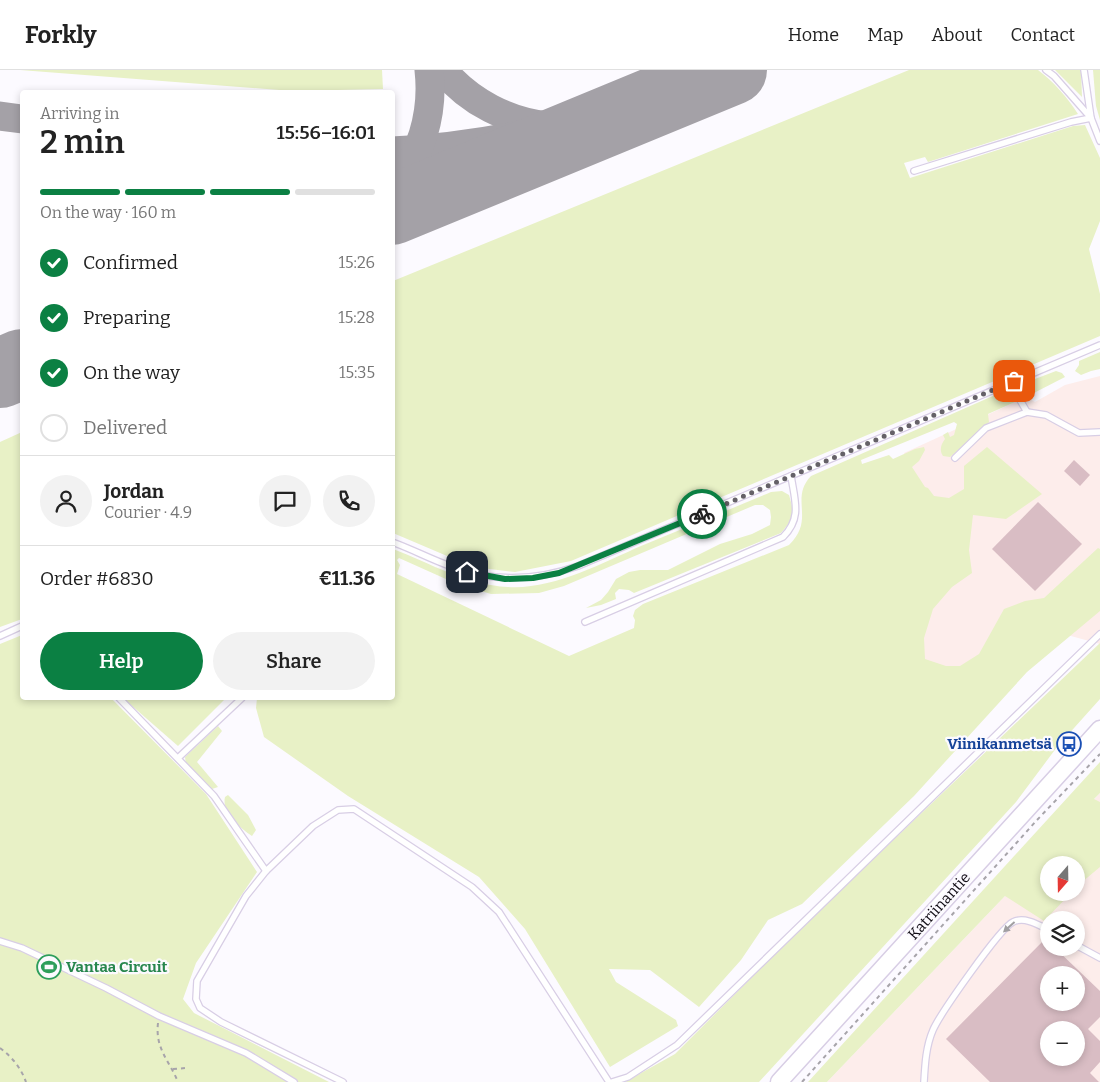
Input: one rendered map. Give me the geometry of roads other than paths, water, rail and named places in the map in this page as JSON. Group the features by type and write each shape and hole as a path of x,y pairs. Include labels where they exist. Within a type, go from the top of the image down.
{"main road":[{"name":"Katriinantie","path":"778,1082 1100,730"}],"lane":[{"path":"1046,70 1060,82 1091,118"},
{"path":"1084,70 1091,118 1100,141"},
{"path":"914,171 1070,122 1091,118"},
{"path":"395,543 467,572 505,579 533,578 559,573 1100,345"},
{"path":"1014,381 1020,400 1027,412"},
{"path":"955,458 986,428 1027,412 1046,416 1079,433 1100,432"},
{"path":"584,622 783,537 790,530 796,516 791,476"},
{"path":"0,636 20,627"},
{"path":"343,1082 221,1022 200,1008 196,999 196,981 246,896 266,871 313,826 338,810 354,810 472,887 499,912 611,1082 628,1077 677,1046 1100,634"},
{"path":"121,700 214,796 266,871"},
{"path":"178,758 240,700"},
{"path":"924,1082 927,1047 934,1028 980,961 1013,922 1018,920 1028,921 1040,926"},
{"path":"0,941 22,948 98,984 159,1016 246,1053 294,1082"},
{"path":"1085,950 1100,958"}],"place":[{"name":"Viinikanmetsä","path":"1069,744"},
{"name":"Vantaa Circuit","path":"49,967"}]}
